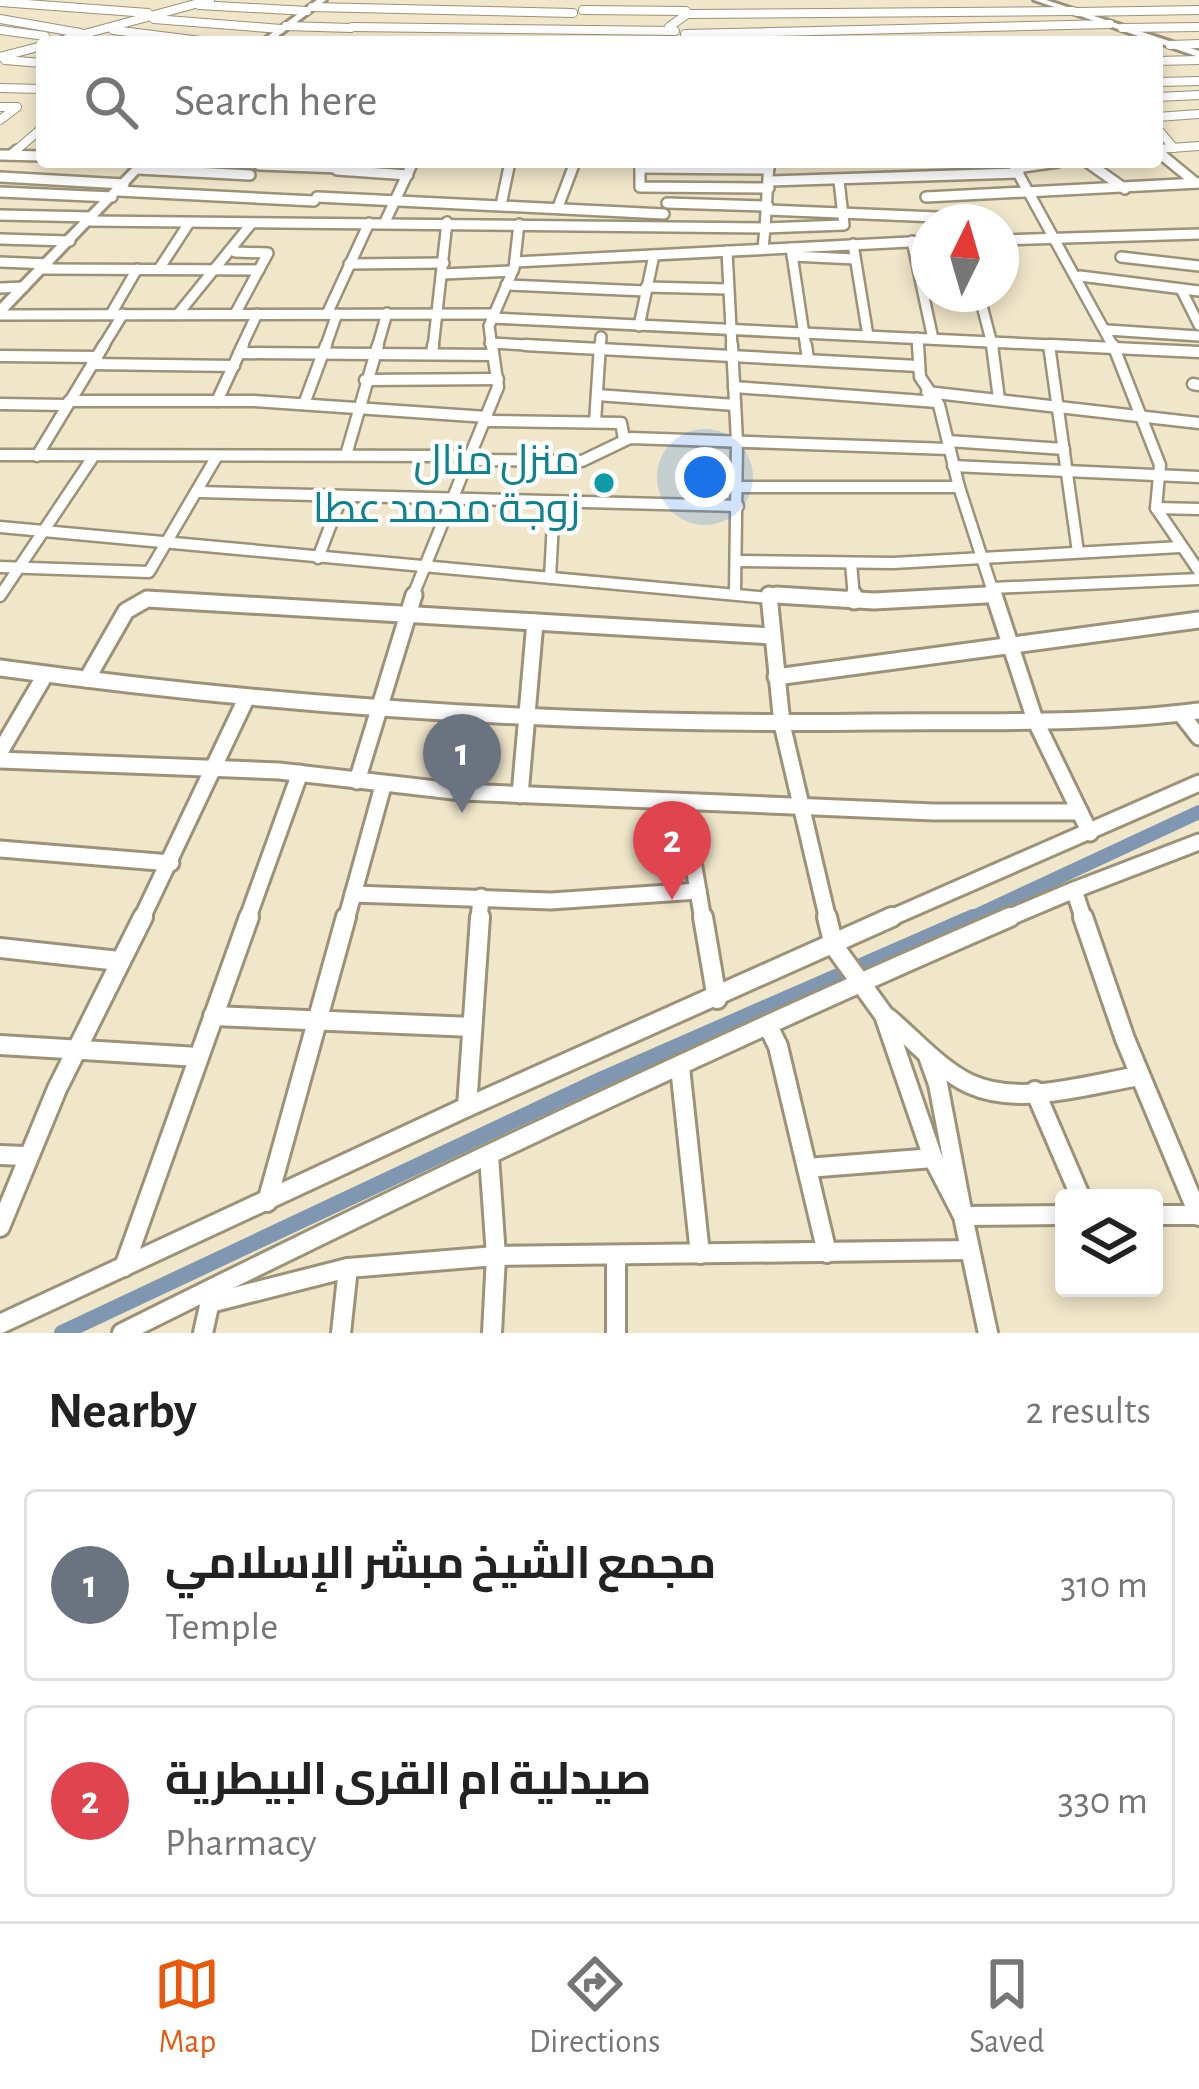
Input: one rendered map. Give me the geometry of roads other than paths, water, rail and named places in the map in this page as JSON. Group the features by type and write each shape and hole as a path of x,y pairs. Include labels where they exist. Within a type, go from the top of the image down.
{"street":[{"path":"105,0 285,10 573,13"},
{"path":"77,36 210,0"},
{"path":"270,22 296,0"},
{"path":"272,36 322,0"},
{"path":"504,12 507,0"},
{"path":"583,10 597,0"},
{"path":"685,0 687,12"},
{"path":"783,36 802,23 800,0"},
{"path":"1037,0 1144,36"},
{"path":"0,2 159,14"},
{"path":"230,16 242,7"},
{"path":"344,36 365,9"},
{"path":"391,27 401,10"},
{"path":"537,36 546,26 583,10 687,12 730,19"},
{"path":"142,18 283,28 672,26 804,14 1199,10"},
{"path":"672,26 687,12"},
{"path":"0,19 86,34"},
{"path":"730,19 734,33"},
{"path":"606,32 684,36 1110,24"},
{"path":"672,26 684,36"},
{"path":"1122,28 1199,27"},
{"path":"103,29 160,36"},
{"path":"934,29 938,36"},
{"path":"0,30 51,36"},
{"path":"1165,44 1199,44"},
{"path":"1165,44 1199,57"},
{"path":"0,45 36,48"},
{"path":"0,58 28,49"},
{"path":"1163,60 1199,57"},
{"path":"0,58 36,62"},
{"path":"1163,82 1199,81"},
{"path":"0,88 36,89"},
{"path":"0,120 36,91"},
{"path":"1163,97 1199,95"},
{"path":"0,107 17,107"},
{"path":"1163,117 1199,114"},
{"path":"5,155 36,133"},
{"path":"1163,135 1174,148"},
{"path":"1163,149 1199,146"},
{"path":"5,155 36,156"},
{"path":"1163,156 1196,186"},
{"path":"0,313 138,168"},
{"path":"174,168 250,175"},
{"path":"233,198 256,168"},
{"path":"297,224 339,168"},
{"path":"348,168 408,175"},
{"path":"385,222 411,168"},
{"path":"501,205 509,168"},
{"path":"546,225 571,168"},
{"path":"0,527 427,568 854,601 1199,575 1156,508 1161,477 1143,415 1107,330 1016,168 914,178 640,188 640,168"},
{"path":"763,249 769,168"},
{"path":"1095,168 1125,189"},
{"path":"0,177 233,198 646,213 666,208 768,208 911,218"},
{"path":"914,178 930,204"},
{"path":"0,215 251,224 841,226 846,215 838,181"},
{"path":"926,197 1196,186"},
{"path":"662,228 669,188"},
{"path":"0,193 118,191"},
{"path":"643,228 646,213"},
{"path":"432,354 447,222"},
{"path":"159,269 189,223"},
{"path":"304,404 349,264 369,223"},
{"path":"178,314 235,252 251,224"},
{"path":"357,781 409,613 487,419 498,379 491,349 493,316 514,267 519,224"},
{"path":"1019,240 1199,234"},
{"path":"0,239 70,241"},
{"path":"792,252 911,241"},
{"path":"853,244 868,336"},
{"path":"349,264 514,267 552,260 763,249 855,259"},
{"path":"727,251 737,442 735,592"},
{"path":"235,252 268,253 235,314"},
{"path":"792,252 808,359"},
{"path":"639,326 654,255"},
{"path":"1121,257 1199,266"},
{"path":"543,287 552,260"},
{"path":"0,262 45,267 259,269"},
{"path":"37,455 94,361 137,269"},
{"path":"1080,276 1199,291"},
{"path":"506,285 728,289"},
{"path":"0,288 24,287"},
{"path":"1181,289 1199,325"},
{"path":"927,312 933,339"},
{"path":"984,312 999,399"},
{"path":"0,313 439,313 1199,352"},
{"path":"346,455 387,313"},
{"path":"218,400 257,314"},
{"path":"595,422 604,324"},
{"path":"1107,330 1199,337"},
{"path":"917,338 918,366 949,445 1035,719 1090,833"},
{"path":"1049,344 1078,552"},
{"path":"239,353 432,354 599,346 918,366"},
{"path":"402,380 409,354"},
{"path":"0,356 233,366"},
{"path":"365,380 498,379"},
{"path":"734,387 999,399 1199,423"},
{"path":"597,395 735,406"},
{"path":"0,404 218,400 358,407 487,419 624,424 624,439"},
{"path":"0,455 582,461 624,439 1064,449"},
{"path":"0,567 146,573 217,456"},
{"path":"0,596 93,457"},
{"path":"953,466 1199,476"},
{"path":"738,487 959,487"},
{"path":"199,492 738,506"},
{"path":"318,558 341,499"},
{"path":"550,578 554,503"},
{"path":"1156,508 1199,509"},
{"path":"737,561 982,560 1180,547"},
{"path":"850,563 854,601"},
{"path":"769,595 782,724 799,808 837,950 858,983 884,1015 966,1083 980,1089 1034,1091 1141,1076"},
{"path":"87,679 126,611 147,599 772,637"},
{"path":"776,677 1199,620"},
{"path":"520,795 535,622"},
{"path":"0,668 246,699 528,720 782,724 1199,711"},
{"path":"45,675 0,756 300,773 382,786 520,795 799,808 1080,812"},
{"path":"0,1226 25,1156 75,1047 171,863 246,699"},
{"path":"1181,714 1199,737"},
{"path":"124,1267 300,773"},
{"path":"0,1324 466,1107 837,950 949,889 1199,783"},
{"path":"267,1202 382,786"},
{"path":"682,802 717,999"},
{"path":"122,1333 211,1296 489,1156 1004,916 1199,842"},
{"path":"0,849 171,863"},
{"path":"1074,890 1141,1076 1199,1216 1163,1215"},
{"path":"352,894 550,901 698,891"},
{"path":"466,1107 481,897"},
{"path":"0,948 119,961"},
{"path":"884,1015 933,1158 964,1216"},
{"path":"213,1016 472,1027"},
{"path":"768,1026 778,1046 827,1252"},
{"path":"0,1045 198,1058"},
{"path":"923,1047 938,1084 988,1333"},
{"path":"680,1067 700,1254"},
{"path":"1034,1091 1077,1189"},
{"path":"0,1155 25,1156"},
{"path":"489,1156 496,1256 492,1333"},
{"path":"807,1168 933,1158"},
{"path":"964,1216 1055,1215"},
{"path":"211,1296 348,1268 496,1256 969,1250"},
{"path":"616,1256 616,1333"},
{"path":"341,1333 348,1268"},
{"path":"202,1333 211,1296"}],"waterway":[{"path":"967,920 1199,812"},
{"path":"62,1333 600,1080 973,917"}],"place":[{"name":"منزل منال زوجة محمد عطا","path":"604,483"},
{"name":"مجمع الشيخ مبشر الإسلامي","path":"462,813"},
{"name":"صيدلية ام القرى البيطرية","path":"672,900"}]}
